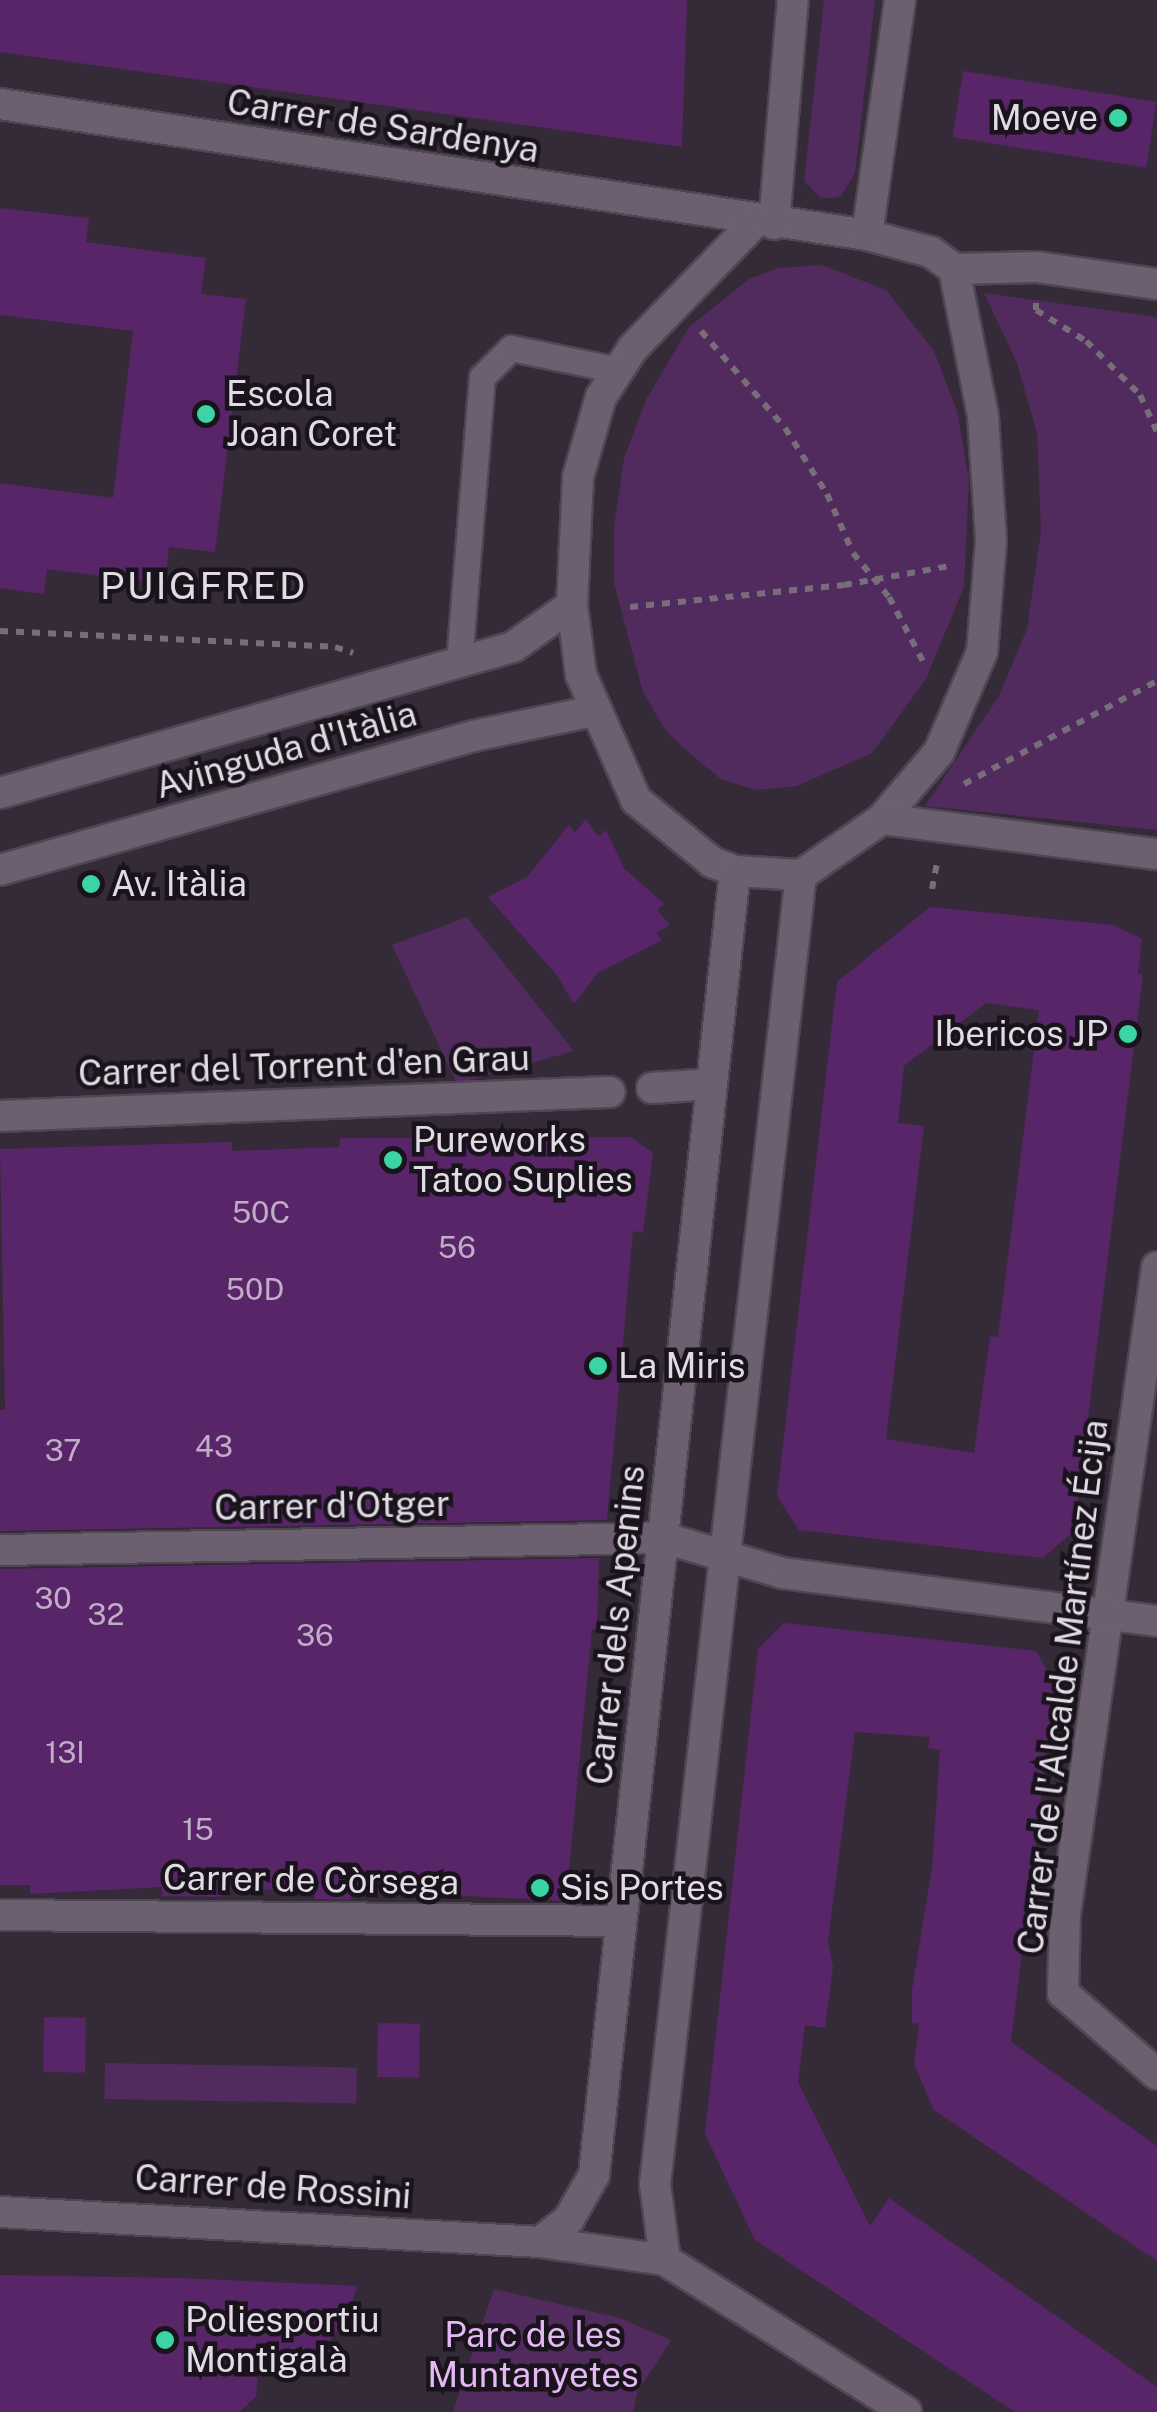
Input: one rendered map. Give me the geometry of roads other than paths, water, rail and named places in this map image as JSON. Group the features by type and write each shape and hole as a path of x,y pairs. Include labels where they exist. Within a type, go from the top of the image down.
{"street":[{"path":"793,0 764,223 705,266 618,370 601,396 578,477 572,606 582,675 594,712 636,800 712,862 735,871 801,876 882,819 938,752 982,652 991,541 984,416 954,269 1038,266 1157,284"},
{"path":"867,235 900,0"},
{"name":"Carrer de Sardenya","path":"0,104 764,223 867,235 931,252 954,269"},
{"name":"Avinguda d'Itàlia","path":"0,793 513,647 572,606"},
{"name":"Avinguda d'Itàlia","path":"0,870 473,736 594,712"},
{"path":"882,819 1157,854"},
{"name":"Carrer dels Apenins","path":"540,2242 569,2219 594,2175 735,871"},
{"path":"665,2260 656,2184 801,876"},
{"path":"652,1088 712,1084"},
{"name":"Carrer del Torrent d'en Grau","path":"0,1116 610,1092"},
{"name":"Carrer de l'Alcalde Martínez Écija","path":"1157,1267 1065,1915 1062,1993 1157,2074"},
{"path":"664,1538 726,1562 1157,1620"},
{"name":"Carrer d'Otger","path":"0,1550 664,1538"},
{"name":"Carrer de Còrsega","path":"0,1914 621,1921"},
{"name":"Carrer de Rossini","path":"0,2212 540,2242"},
{"path":"540,2242 665,2260 906,2412"}],"lane":[{"path":"459,662 482,377 511,348 618,370"}],"place":[{"name":"Moeve","path":"1118,118"},
{"name":"Escola Joan Coret","path":"206,414"},
{"name":"Av. Itàlia","path":"91,884"},
{"name":"Ibericos JP","path":"1128,1034"},
{"name":"Pureworks Tatoo Suplies","path":"393,1160"},
{"name":"La Miris","path":"598,1366"},
{"name":"Sis Portes","path":"540,1888"},
{"name":"Poliesportiu Montigalà","path":"165,2340"}],"district":[{"name":"PUIGFRED","path":"204,586"}],"park label":[{"name":"Parc de les Muntanyetes","path":"533,2355"}]}
